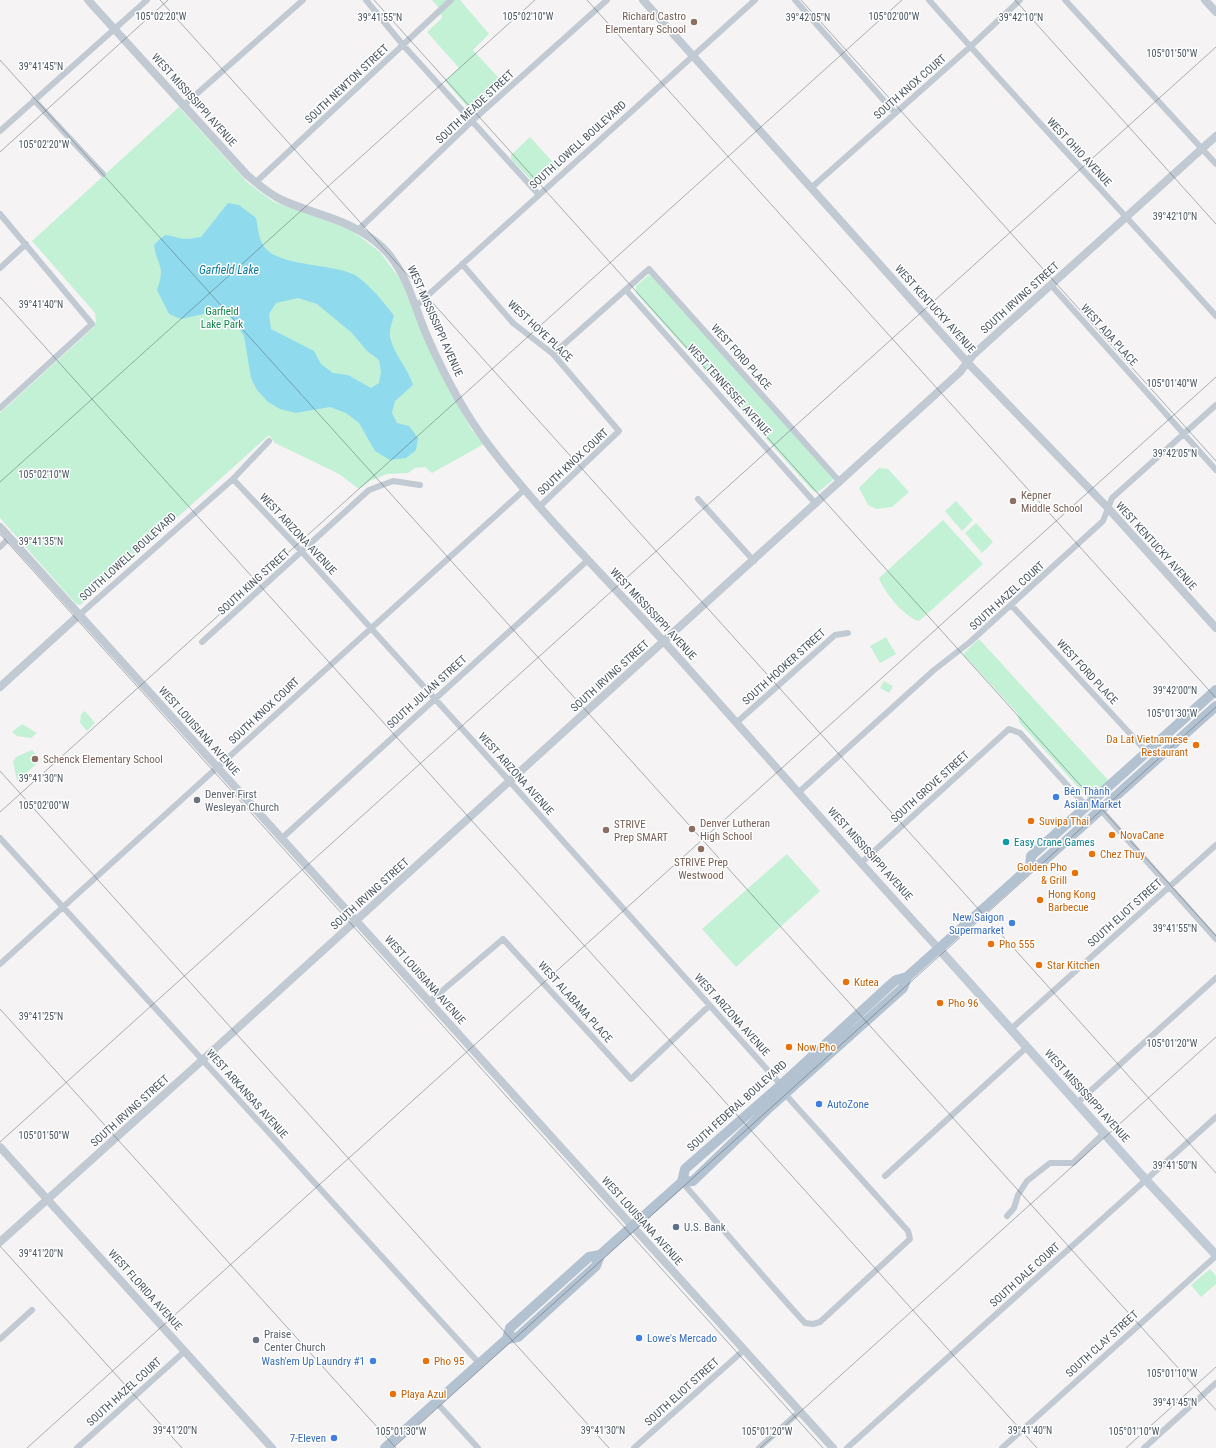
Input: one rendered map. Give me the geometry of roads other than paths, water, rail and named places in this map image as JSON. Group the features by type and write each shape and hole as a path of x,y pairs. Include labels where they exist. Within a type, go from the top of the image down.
{"main road":[{"name":"SOUTH FEDERAL BOULEVARD","path":"1030,867 1032,856 1216,690"},
{"name":"SOUTH FEDERAL BOULEVARD","path":"384,1448 507,1339 518,1337 596,1266 600,1255 682,1182 685,1169 889,986 896,980 907,977 1030,867 1039,865 1216,706"},
{"name":"WEST MISSISSIPPI AVENUE","path":"940,949 1146,1180 1216,1255"},
{"name":"SOUTH FEDERAL BOULEVARD","path":"682,1182 693,1181 785,1094 903,988 907,977"}],"street":[{"name":"WEST MISSISSIPPI AVENUE","path":"88,0 230,158 267,192 282,200 340,220 374,241 392,259 407,284 438,362 460,402 485,441 539,507 664,642 861,863 940,949"},
{"path":"0,131 147,0"},
{"path":"183,106 303,0"},
{"path":"366,0 403,45 539,195"},
{"name":"SOUTH NEWTON STREET","path":"256,182 451,0"},
{"name":"SOUTH MEADE STREET","path":"358,230 472,121 607,0"},
{"name":"WEST KENTUCKY AVENUE","path":"643,0 967,362 1108,508 1216,628"},
{"name":"SOUTH LOWELL BOULEVARD","path":"416,306 755,0"},
{"path":"795,0 895,113"},
{"name":"WEST OHIO AVENUE","path":"929,0 1044,130 1127,216 1216,316"},
{"name":"SOUTH KNOX COURT","path":"811,188 970,47 1020,0"},
{"path":"1065,0 1203,148 1216,164"},
{"path":"1205,0 1216,12"},
{"path":"34,100 103,174"},
{"name":"SOUTH IRVING STREET","path":"0,1242 203,1061 816,504 960,372 967,362 1216,136"},
{"path":"0,214 92,324 0,408"},
{"path":"0,268 26,244"},
{"name":"WEST HOYE PLACE","path":"462,264 514,323 553,354 619,432"},
{"name":"WEST FORD PLACE","path":"626,290 648,269 840,482"},
{"name":"WEST ADA PLACE","path":"1051,285 1216,470"},
{"path":"553,354 626,290"},
{"name":"WEST TENNESSEE AVENUE","path":"626,290 816,504"},
{"name":"SOUTH HAZEL COURT","path":"799,792 934,670 1012,606 1103,521 1112,498 1216,405"},
{"name":"SOUTH KNOX COURT","path":"539,507 619,432"},
{"name":"SOUTH LOWELL BOULEVARD","path":"0,687 233,478 270,441"},
{"name":"WEST ARIZONA AVENUE","path":"233,478 370,627 709,1006 781,1084"},
{"name":"SOUTH KING STREET","path":"202,642 369,490 393,481 420,485"},
{"name":"SOUTH KNOX COURT","path":"0,964 218,768 370,627 524,490"},
{"path":"698,499 754,560"},
{"name":"WEST LOUISIANA AVENUE","path":"0,527 78,616 357,921 799,1412 834,1448"},
{"path":"0,547 9,538"},
{"name":"SOUTH JULIAN STREET","path":"281,839 434,698 588,560"},
{"name":"WEST FORD PLACE","path":"1012,606 1147,752"},
{"name":"SOUTH HOOKER STREET","path":"736,723 835,635 848,633"},
{"name":"SOUTH GROVE STREET","path":"861,863 1009,729 1020,732 1087,806"},
{"path":"1100,809 1216,939"},
{"name":"WEST ARKANSAS AVENUE","path":"0,838 479,1363"},
{"name":"SOUTH ELIOT STREET","path":"1011,1029 1216,845"},
{"name":"WEST ALABAMA PLACE","path":"429,1002 503,939 631,1079 709,1006"},
{"path":"1077,1103 1216,978"},
{"path":"886,1176 1027,1047"},
{"path":"682,1182 724,1229 740,1252 805,1323 813,1324 820,1322 910,1239 908,1230 785,1094"},
{"name":"SOUTH DALE COURT","path":"847,1448 1216,1117"},
{"path":"1007,1216 1014,1208 1018,1196 1027,1181 1050,1163 1073,1163 1104,1133"},
{"name":"WEST FLORIDA AVENUE","path":"0,1147 272,1448"},
{"name":"SOUTH CLAY STREET","path":"1002,1448 1216,1255"},
{"path":"0,1339 32,1310"},
{"name":"SOUTH ELIOT STREET","path":"634,1448 744,1350"},
{"name":"SOUTH HAZEL COURT","path":"77,1448 185,1351"},
{"path":"1144,1448 1215,1386"},
{"path":"436,1402 478,1448"},
{"path":"759,1448 799,1412"}],"water":[{"name":"Garfield Lake","path":"228,203 239,205 256,218 259,235 264,247 267,250 284,259 332,268 353,274 369,287 381,299 394,316 390,329 390,337 392,344 413,385 395,401 392,413 397,423 409,426 418,438 416,450 406,458 390,460 375,451 359,423 346,413 330,407 296,413 280,409 268,402 257,390 251,378 244,336 231,317 217,311 181,319 169,314 157,290 160,282 161,270 154,245 163,236 167,235 181,239 201,237","holes":["298,298 317,304 352,333 367,351 379,360 381,372 379,383 371,388 348,375 333,373 321,364 314,351 271,329 269,314 276,303"]}],"place":[{"name":"Richard Castro Elementary School","path":"694,22"},
{"name":"Kepner Middle School","path":"1013,501"},
{"name":"Da Lat Vietnamese Restaurant","path":"1196,745"},
{"name":"Schenck Elementary School","path":"35,759"},
{"name":"Bên Thành Asian Market","path":"1056,797"},
{"name":"Denver First Wesleyan Church","path":"197,800"},
{"name":"Suvipa Thai","path":"1031,821"},
{"name":"Denver Lutheran High School","path":"692,829"},
{"name":"STRIVE Prep SMART","path":"606,830"},
{"name":"NovaCane","path":"1112,835"},
{"name":"Easy Crane Games","path":"1006,842"},
{"name":"STRIVE Prep Westwood","path":"701,849"},
{"name":"Chez Thuy","path":"1092,854"},
{"name":"Golden Pho & Grill","path":"1075,873"},
{"name":"Hong Kong Barbecue","path":"1040,900"},
{"name":"New Saigon Supermarket","path":"1012,923"},
{"name":"Pho 555","path":"991,944"},
{"name":"Star Kitchen","path":"1039,965"},
{"name":"Kutea","path":"846,982"},
{"name":"Pho 96","path":"940,1003"},
{"name":"Now Pho","path":"789,1047"},
{"name":"AutoZone","path":"819,1104"},
{"name":"U.S. Bank","path":"676,1227"},
{"name":"Lowe's Mercado","path":"639,1338"},
{"name":"Praise Center Church","path":"256,1340"},
{"name":"Wash'em Up Laundry #1","path":"373,1361"},
{"name":"Pho 95","path":"426,1361"},
{"name":"Playa Azul","path":"393,1394"},
{"name":"7-Eleven","path":"334,1438"}],"park label":[{"name":"Garfield Lake Park","path":"222,317"}]}
